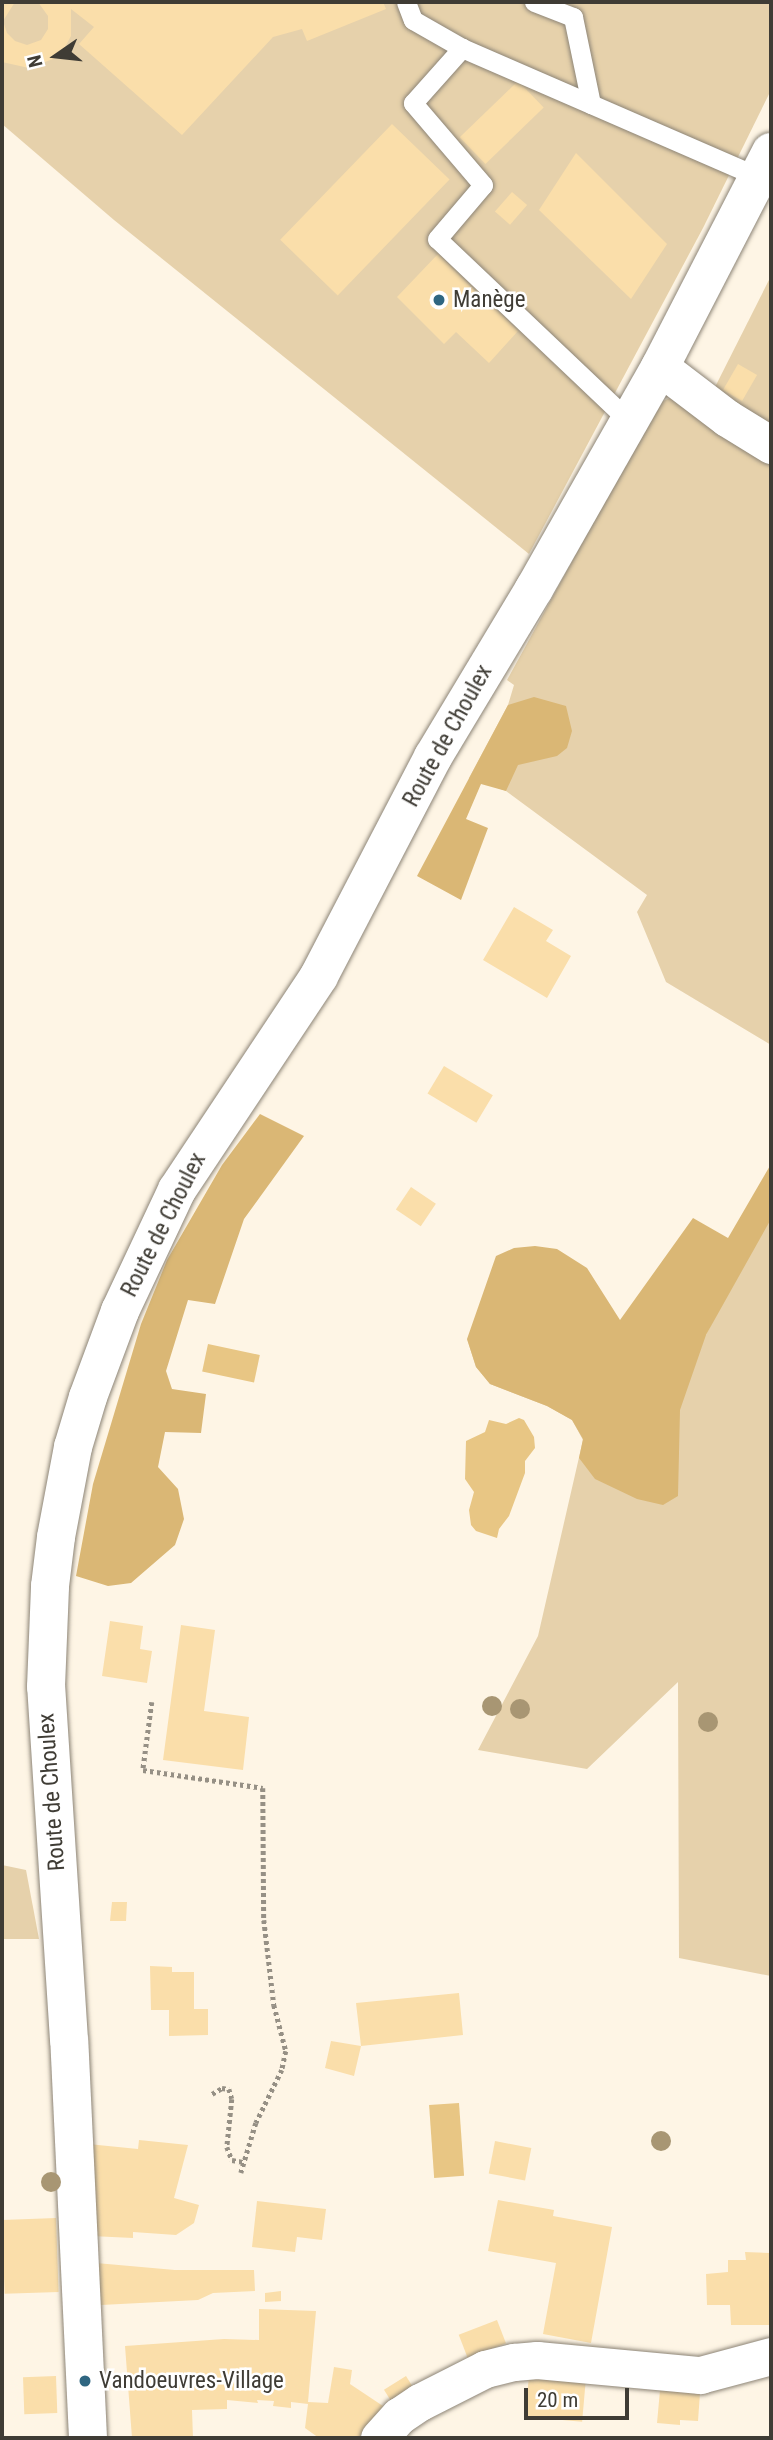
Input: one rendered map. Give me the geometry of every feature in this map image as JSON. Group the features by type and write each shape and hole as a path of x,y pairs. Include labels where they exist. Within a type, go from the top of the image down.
{"street":[{"name":"Route de Choulex","path":"88,2438 69,2040 46,1712 50,1586 73,1447 88,1397 120,1311 177,1190 319,976 433,757 534,589 660,367 765,164"},
{"path":"660,367 727,418 771,445"},
{"path":"379,2438 399,2417 420,2402 485,2369 514,2362 537,2360 700,2375 771,2356"}],"lane":[{"path":"406,2 413,20 461,48 591,104 765,164"},
{"path":"534,2 573,17 591,104"},
{"path":"461,48 413,103 483,185 437,239 628,420"}],"path":[{"path":"152,1702 143,1770 263,1788 264,1920 274,2005 286,2051 282,2070 256,2123 241,2173"},
{"path":"212,2094 222,2088 229,2089 232,2099 227,2147 232,2160 243,2162"}],"shaded area":[{"name":"Manège","path":"2,2 771,2 771,90 703,228 529,554 114,220 2,124"},
{"path":"771,276 771,425 713,391"},
{"path":"670,398 682,401 771,455 771,1045 666,982 637,912 647,895 506,791 469,778 508,705 514,685 507,680 604,503 663,401"},
{"path":"534,697 566,706 572,731 567,748 557,756 518,765 506,791 481,784 466,819 488,828 461,900 417,876 508,705"},
{"path":"260,1114 304,1136 244,1219 215,1304 188,1300 166,1371 172,1389 206,1394 201,1433 165,1432 158,1467 178,1489 184,1519 175,1545 131,1583 108,1586 76,1576 93,1484 141,1324 167,1260 222,1165"},
{"path":"771,1164 771,1219 706,1335 680,1410 678,1496 663,1505 637,1499 595,1479 579,1458 583,1439 572,1420 547,1406 490,1384 476,1367 467,1339 496,1256 514,1248 535,1246 557,1249 587,1268 620,1320 693,1218 728,1238"},
{"path":"771,1202 771,1976 679,1958 678,1682 587,1769 478,1750 538,1636 583,1440 572,1420 547,1406 490,1384 476,1367 467,1339 706,1335"},
{"path":"208,1344 260,1355 254,1382 202,1371"},
{"path":"519,1418 524,1420 534,1437 535,1448 525,1461 525,1473 509,1516 499,1529 497,1538 476,1531 471,1525 469,1510 474,1492 465,1479 466,1441 485,1432 489,1420 506,1424"},
{"path":"2,1865 26,1870 39,1939 2,1939"},
{"path":"459,2103 464,2176 434,2178 429,2105"}],"building":[{"path":"2,2 15,2 3,21 7,33 15,41 27,45 41,40 48,29 48,16 38,2 383,2 386,9 307,41 302,29 273,37 182,135 79,44 94,27 71,9 71,36 64,49 53,59 29,68 2,62"},
{"path":"518,81 544,108 485,164 460,137"},
{"path":"392,124 450,180 338,295 280,240"},
{"path":"576,153 667,244 631,299 539,210"},
{"path":"512,192 527,205 510,225 495,212"},
{"path":"438,254 475,291 460,306 464,309 480,293 518,331 489,363 456,332 444,344 397,297"},
{"path":"738,364 757,375 742,401 723,390"},
{"path":"514,907 553,930 546,941 571,956 547,998 483,960"},
{"path":"444,1066 493,1095 476,1123 428,1093"},
{"path":"411,1187 436,1204 421,1226 396,1209"},
{"path":"110,1621 143,1626 140,1649 152,1651 147,1683 102,1676"},
{"path":"181,1625 215,1630 204,1711 249,1717 243,1770 163,1760"},
{"path":"112,1902 127,1902 126,1921 110,1921"},
{"path":"150,1966 172,1967 172,1972 194,1972 194,2009 208,2009 208,2035 169,2036 169,2010 151,2010"},
{"path":"459,1993 463,2035 361,2046 356,2003"},
{"path":"331,2041 361,2046 354,2076 325,2068"},
{"path":"139,2140 188,2145 174,2198 199,2205 194,2223 176,2235 133,2232 133,2238 91,2236 88,2144 138,2149"},
{"path":"495,2141 531,2148 525,2180 489,2173"},
{"path":"498,2200 554,2210 553,2216 612,2227 591,2343 543,2334 556,2263 488,2251"},
{"path":"257,2201 326,2209 322,2240 297,2237 295,2252 252,2247"},
{"path":"56,2218 59,2292 5,2294 2,2220"},
{"path":"745,2252 771,2253 771,2325 731,2325 730,2305 707,2305 706,2274 728,2272 728,2260 746,2260"},
{"path":"96,2263 175,2270 254,2270 255,2291 213,2293 198,2300 101,2305"},
{"path":"281,2291 281,2301 265,2302 265,2293"},
{"path":"259,2309 316,2311 308,2402 328,2403 334,2367 352,2370 350,2384 383,2406 358,2438 319,2438 305,2428 308,2404 291,2402 291,2408 273,2406 274,2401 257,2400 258,2403 227,2400 227,2409 192,2410 193,2438 132,2438 125,2346 224,2339 259,2340"},
{"path":"497,2320 506,2343 468,2358 459,2335"},
{"path":"529,2375 586,2380 582,2422 525,2417"},
{"path":"56,2376 57,2413 24,2414 23,2377"},
{"path":"406,2376 413,2387 391,2401 384,2390"},
{"path":"660,2390 700,2393 698,2421 680,2420 680,2425 657,2423"}],"place":[{"name":"Manège","path":"439,300"},
{"name":"Vandoeuvres-Village","path":"85,2381"}]}
